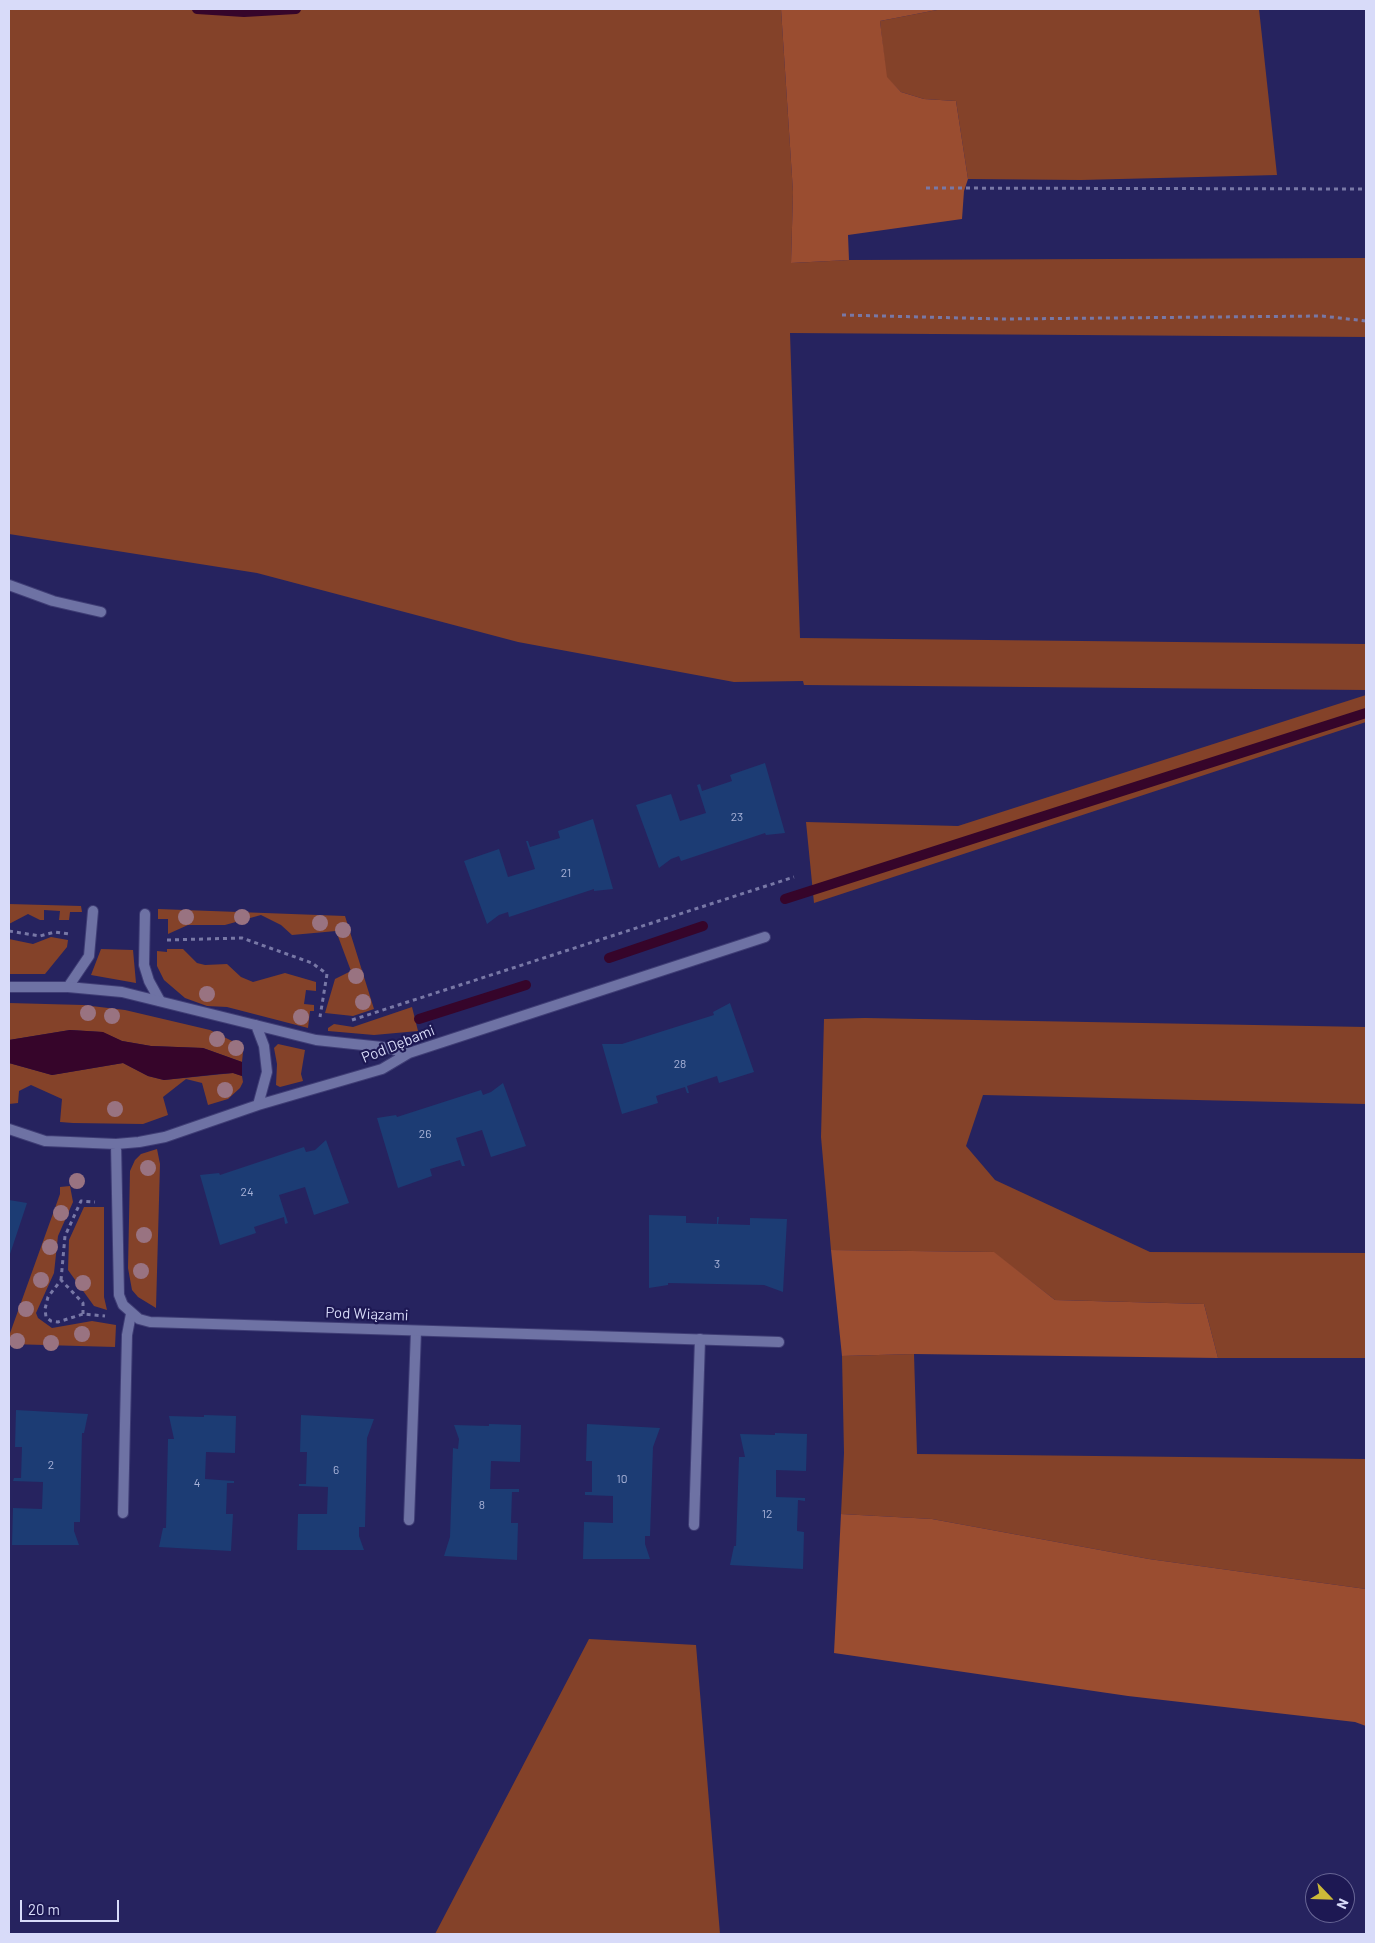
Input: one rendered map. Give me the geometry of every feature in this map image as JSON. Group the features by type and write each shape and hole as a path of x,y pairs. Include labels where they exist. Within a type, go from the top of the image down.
{"street":[{"path":"9,585 53,601 101,612"},
{"path":"68,987 89,956 93,911"},
{"path":"145,914 144,965 149,981 160,1001"},
{"name":"Pod Dębami","path":"9,1129 45,1141 116,1144 165,1137 258,1105 382,1069 409,1053 765,937"},
{"path":"9,987 68,987 122,992 316,1040 382,1047 409,1053"},
{"path":"256,1025 264,1046 267,1072 258,1105"},
{"path":"116,1144 119,1295 123,1305 131,1314 127,1335 123,1513"},
{"name":"Pod Wiązami","path":"131,1314 150,1322 779,1342"},
{"path":"409,1520 416,1331"},
{"path":"694,1525 700,1339"}],"path":[{"path":"926,188 1366,189"},
{"path":"842,314 1002,320 1322,316 1366,321"},
{"path":"345,1020 353,1020 794,878"},
{"path":"9,931 22,931 34,936 55,932 72,934"},
{"path":"168,940 242,938 312,963 327,974 319,1022"},
{"path":"320,1017 328,1018"},
{"path":"61,1280 82,1304 83,1314 58,1322 51,1321 46,1317 45,1309 48,1297 61,1280 65,1236 81,1201 118,1203"}],"shaded area":[{"path":"9,9 781,9 793,192 791,263 849,260 1366,258 1366,337 790,333 800,638 1366,644 1366,690 804,685 803,681 734,682 518,642 257,573 9,534"},
{"path":"781,9 942,9 880,21 887,77 901,92 924,99 956,101 968,179 964,191 962,219 848,235 849,260 791,263 793,192"},
{"path":"942,9 1259,9 1277,175 1081,180 968,179 956,101 924,99 901,92 886,77 880,21"},
{"path":"1366,695 1366,722 814,903 806,822 958,826"},
{"path":"9,904 81,906 82,912 70,912 69,920 59,920 60,911 44,910 44,920 28,914 9,924"},
{"path":"158,909 345,916 374,1009 353,1016 325,1013 335,979 351,971 336,931 292,935 281,925 261,915 225,925 188,925 168,934 168,919 158,919"},
{"path":"51,937 68,940 67,947 45,974 9,974 9,939 33,944"},
{"path":"101,949 133,950 136,983 91,975"},
{"path":"167,949 183,949 197,963 205,965 227,964 241,977 253,982 285,973 316,982 316,991 306,990 304,1004 314,1005 314,1011 310,1011 308,1028 227,1007 207,1006 185,998 164,980 157,966 157,951 167,952"},
{"path":"9,1003 83,1005 125,1010 210,1030 240,1045 243,1052 242,1062 203,1048 151,1046 122,1041 102,1032 70,1030 9,1040"},
{"path":"412,1007 418,1031 374,1035 328,1031 328,1028 334,1024 353,1027"},
{"path":"865,1018 1366,1027 1366,1104 983,1095 966,1146 995,1180 1150,1252 1366,1253 1366,1358 1218,1358 1204,1304 1055,1300 993,1252 831,1250 821,1137 824,1019"},
{"path":"70,1030 103,1032 122,1041 151,1046 203,1048 242,1062 242,1076 233,1073 164,1080 148,1076 123,1063 52,1075 9,1063 9,1040"},
{"path":"278,1044 305,1050 301,1074 303,1081 280,1087 276,1085 277,1064 274,1048"},
{"path":"9,1063 52,1075 123,1063 148,1076 164,1080 233,1073 242,1076 243,1082 240,1088 228,1099 208,1105 202,1083 186,1079 163,1097 168,1115 143,1124 60,1122 62,1099 31,1085 19,1091 18,1103 9,1104"},
{"path":"157,1149 160,1164 156,1308 138,1297 132,1290 128,1268 130,1171 135,1160 141,1154"},
{"path":"70,1186 73,1202 58,1236 54,1273 36,1313 38,1318 52,1328 92,1321 116,1325 115,1347 9,1344 9,1336 60,1194 60,1187"},
{"path":"84,1207 104,1207 104,1297 107,1310 94,1306 68,1270 69,1240"},
{"path":"831,1250 994,1252 1055,1300 1204,1304 1218,1358 914,1354 842,1356"},
{"path":"914,1354 917,1454 1366,1459 1366,1589 1149,1559 932,1519 841,1514 844,1453 842,1356"},
{"path":"841,1514 932,1519 1149,1559 1366,1589 1366,1726 1355,1722 1128,1696 834,1653"},
{"path":"589,1639 696,1645 720,1934 435,1934"}],"building":[{"path":"765,763 785,833 766,835 765,833 681,861 679,856 671,859 659,868 636,805 671,794 680,821 706,813 697,785 700,784 702,791 732,781 730,775"},
{"path":"593,819 613,889 594,891 594,889 509,917 508,912 499,915 487,924 464,861 499,849 508,877 535,869 526,841 528,841 530,847 560,838 558,831"},
{"path":"730,1003 754,1072 719,1083 717,1076 687,1086 689,1093 687,1093 685,1087 659,1095 656,1096 658,1103 622,1114 602,1044 622,1044 714,1015 713,1012"},
{"path":"503,1083 526,1146 491,1157 482,1130 456,1138 465,1166 462,1166 460,1160 430,1169 432,1176 398,1188 377,1118 396,1115 397,1117 481,1090 483,1095 491,1092"},
{"path":"326,1140 349,1203 314,1215 305,1187 279,1195 288,1223 285,1224 284,1217 254,1227 256,1233 220,1245 200,1175 219,1173 220,1175 304,1147 306,1152 315,1150"},
{"path":"9,1200 27,1203 9,1257"},
{"path":"649,1215 686,1216 686,1223 717,1224 717,1217 719,1217 718,1224 750,1225 750,1218 787,1219 783,1292 764,1285 668,1283 668,1285 649,1288"},
{"path":"16,1410 88,1414 84,1433 82,1433 80,1522 74,1522 74,1531 79,1545 12,1545 13,1508 42,1509 43,1482 13,1481 14,1478 21,1478 22,1447 15,1447"},
{"path":"204,1415 236,1416 235,1453 206,1452 205,1479 234,1481 234,1483 227,1483 226,1514 233,1514 231,1551 159,1547 163,1528 166,1528 168,1439 174,1439 169,1416 204,1417"},
{"path":"301,1415 374,1419 367,1438 365,1527 359,1527 359,1536 364,1550 297,1550 298,1514 327,1514 328,1487 299,1486 299,1484 306,1484 307,1452 300,1452"},
{"path":"489,1424 521,1425 520,1462 491,1461 490,1489 519,1489 519,1492 512,1492 511,1523 518,1523 517,1560 444,1556 450,1537 453,1448 458,1449 459,1439 454,1425 489,1426"},
{"path":"587,1424 660,1428 653,1447 650,1536 645,1536 645,1544 650,1559 583,1559 584,1522 613,1523 613,1496 585,1495 585,1492 592,1492 592,1461 586,1461"},
{"path":"775,1433 807,1434 806,1471 776,1470 776,1497 805,1498 805,1501 798,1500 797,1529 797,1531 804,1532 803,1569 730,1565 734,1546 736,1546 739,1457 745,1457 740,1434 775,1435"}],"waterway":[{"path":"197,9 244,12 296,9"},
{"path":"785,899 1366,713"},
{"path":"609,958 703,926"},
{"path":"419,1019 526,985"}]}
